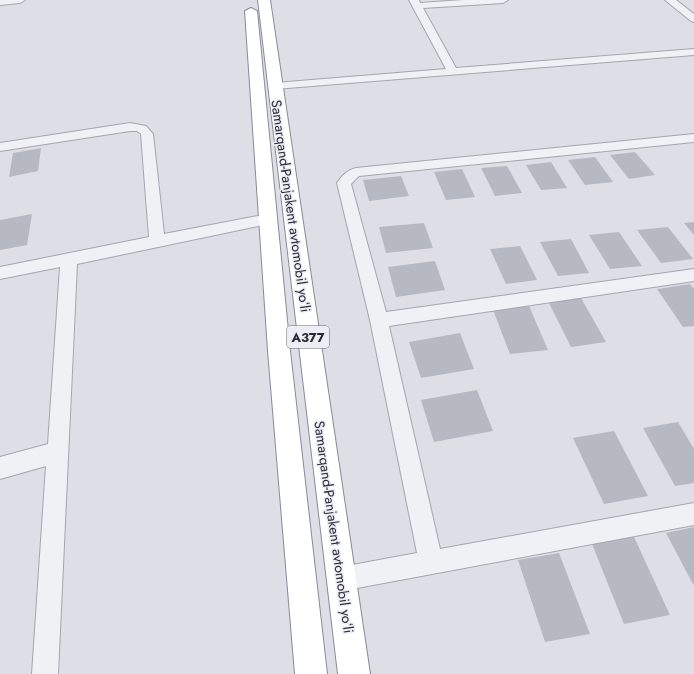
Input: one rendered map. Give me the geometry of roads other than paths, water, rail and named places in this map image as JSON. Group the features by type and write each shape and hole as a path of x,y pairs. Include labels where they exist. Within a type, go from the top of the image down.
{"highway":[{"name":"A377","path":"250,0 279,351 311,674"},
{"name":"Samarqand-Panjakent avtomobil yoʻli","path":"264,0 354,674"},
{"path":"279,351 309,343"}],"street":[{"path":"0,2 20,0"},
{"path":"453,72 415,3 503,0"},
{"path":"670,0 694,19"},
{"path":"275,86 694,52"},
{"path":"0,147 130,127 144,130 147,134 157,241"},
{"path":"431,562 379,320 344,184 350,176 356,172 694,138"},
{"path":"0,273 268,218"},
{"path":"45,674 69,259"},
{"path":"379,320 694,275"},
{"path":"0,468 58,452"},
{"path":"341,579 694,514"}]}
